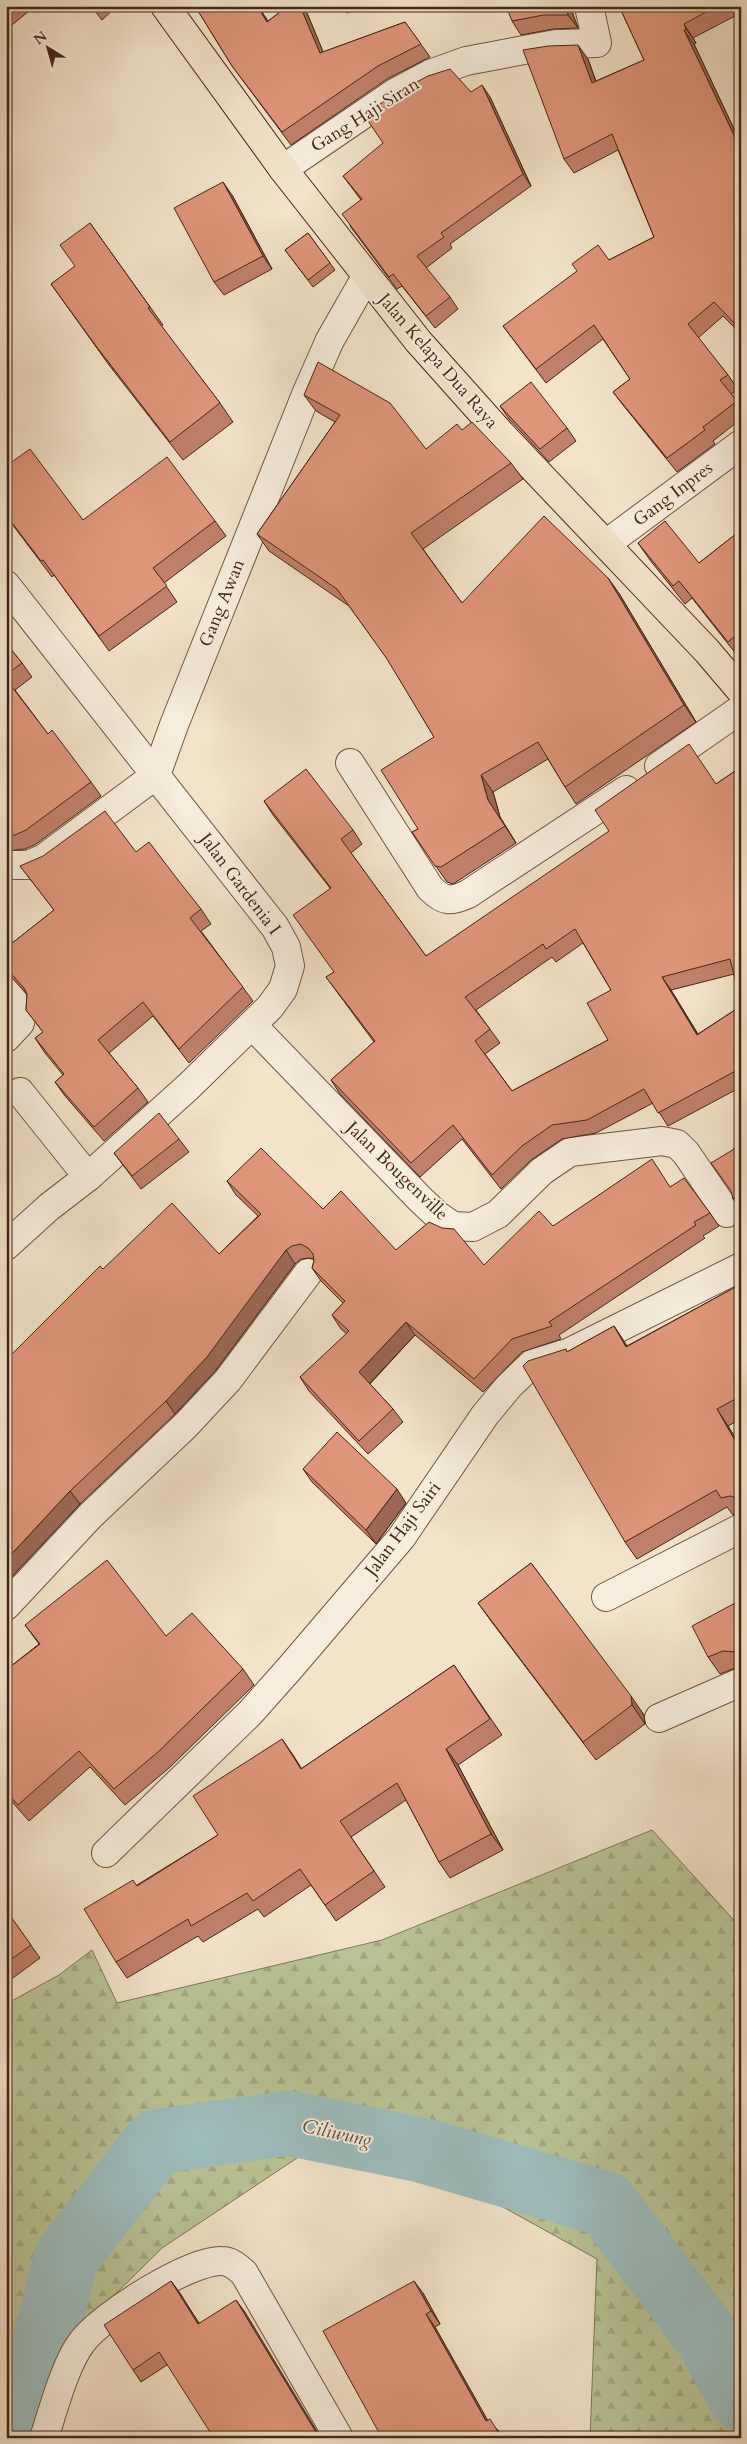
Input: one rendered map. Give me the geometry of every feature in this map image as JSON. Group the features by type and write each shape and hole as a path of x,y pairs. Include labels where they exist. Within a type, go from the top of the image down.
{"main road":[{"name":"Jalan Kelapa Dua Raya","path":"165,6 282,169 366,277 455,384 707,651 741,691"}],"street":[{"name":"Gang Haji Siran","path":"282,169 396,92 430,74 466,61 556,44 597,43 589,6"},
{"name":"Gang Awan","path":"156,775 174,725 307,392 330,340 366,277"},
{"name":"Gang Inpres","path":"606,544 741,444"},
{"name":"Jalan Gardenia I","path":"6,584 275,927 286,947 290,966 283,990 253,1026 88,1177 49,1207 6,1246"},
{"path":"350,763 430,888 439,897 447,900 458,898 616,797 741,709"},
{"path":"9,865 28,865 44,858 156,775"},
{"path":"6,992 22,1012 20,1024 6,1038"},
{"name":"Jalan Bougenville","path":"253,1026 420,1199 437,1215 453,1226 473,1227 498,1214 542,1171 570,1152 662,1141 677,1144 686,1153 727,1213"},
{"path":"20,1092 88,1177"},
{"name":"Jalan Haji Sairi","path":"106,1853 250,1713 290,1668 400,1538 485,1415 532,1364 568,1353 741,1268"},
{"path":"6,1606 91,1514 186,1425 228,1380 308,1273"},
{"path":"606,1597 741,1528"},
{"path":"659,1718 741,1682"},
{"path":"44,2438 70,2365 82,2342 106,2320 146,2292 200,2266 222,2261 234,2264 244,2273 339,2438"}],"green space":[{"path":"652,1830 741,1928 741,2438 590,2438 597,2259 474,2191 300,2156 162,2248 69,2340 35,2438 6,2438 6,2004 59,1975 92,1950 117,2003 382,1940"}],"building":[{"path":"195,6 257,6 267,22 288,6 300,6 320,53 405,22 421,44 378,66 282,132 232,66"},
{"path":"506,6 566,6 568,15 544,15 512,21"},
{"path":"619,6 717,6 684,24 686,29 684,30 741,150 741,330 714,302 688,324 728,375 720,380 737,401 703,427 705,430 667,458 613,392 630,379 594,325 536,369 503,326 577,271 572,264 598,245 609,260 654,237 612,134 564,159 523,50 548,46 578,45 592,83 644,60"},
{"path":"450,69 471,92 482,85 523,174 441,233 444,237 417,256 450,297 426,316 393,274 389,277 342,214 362,199 343,176 383,143 364,115 396,93 428,76"},
{"path":"223,182 263,256 214,282 174,208"},
{"path":"90,223 150,307 148,308 220,403 170,442 51,284 75,266 60,245"},
{"path":"308,233 330,263 308,280 285,250"},
{"path":"318,362 390,403 426,449 457,424 462,430 472,422 511,463 411,533 462,603 544,516 608,578 684,705 565,787 538,742 481,775 488,800 505,826 441,867 435,866 412,832 418,829 381,770 434,737 387,659 337,589 257,534 340,415 304,395"},
{"path":"531,382 567,428 540,449 500,406"},
{"path":"30,449 83,520 167,457 215,521 153,568 167,586 99,636 43,560 41,561 6,515 6,466"},
{"path":"665,521 699,563 741,530 741,646 734,637 728,642 679,581 673,586 638,543"},
{"path":"6,643 22,663 6,675"},
{"path":"6,679 48,734 52,730 91,782 26,830 15,835 6,836"},
{"path":"689,744 716,784 741,767 741,1002 730,959 662,977 697,1035 741,1006 741,1068 658,1113 644,1089 587,1120 552,1125 522,1146 492,1175 453,1125 411,1163 331,1080 375,1041 326,977 334,972 293,915 331,888 264,801 306,769 353,830 341,839 426,956 609,831 595,810","holes":["575,929 611,990 587,1003 608,1040 512,1091 475,1041 490,1029 465,997 543,944 546,949"]},
{"path":"105,811 136,852 149,842 201,909 190,918 243,987 179,1049 143,1002 98,1040 138,1088 94,1127 55,1082 64,1074 35,1038 43,1032 26,1010 27,994 24,988 6,968 6,948 54,910 20,866 43,856"},
{"path":"159,1113 179,1139 132,1176 114,1153"},
{"path":"739,1146 741,1148 741,1194 733,1199 731,1191 711,1163"},
{"path":"261,1148 323,1209 341,1191 396,1250 429,1222 442,1228 454,1229 484,1265 539,1211 553,1226 652,1159 670,1187 684,1178 710,1213 694,1222 696,1225 549,1322 552,1326 512,1339 474,1379 406,1322 359,1372 393,1409 359,1441 300,1377 349,1331 332,1315 345,1301 312,1268 313,1254 308,1248 301,1244 292,1246 286,1250 207,1357 166,1401 70,1491 6,1560 6,1360 100,1266 103,1269 172,1203 219,1254 261,1214 227,1181"},
{"path":"741,1284 741,1396 717,1409 741,1451 741,1502 738,1498 730,1496 721,1498 716,1490 625,1542 523,1366 528,1361 566,1349 567,1352 614,1326 626,1347"},
{"path":"337,1432 397,1489 366,1530 303,1469"},
{"path":"741,1521 741,1533 736,1525"},
{"path":"107,1560 166,1636 192,1613 243,1669 158,1752 114,1789 79,1751 18,1805 6,1792 6,1670 40,1644 25,1625"},
{"path":"531,1563 631,1696 632,1705 583,1742 478,1603"},
{"path":"741,1600 741,1649 736,1652 723,1651 708,1657 692,1626"},
{"path":"454,1665 490,1719 446,1749 491,1834 439,1862 397,1783 340,1821 374,1871 325,1905 300,1869 253,1901 247,1893 191,1926 188,1919 116,1962 84,1909 133,1880 137,1886 218,1835 193,1796 282,1739 301,1769"},
{"path":"6,1910 31,1945 6,1963"},
{"path":"171,2281 198,2324 236,2300 317,2434 322,2438 203,2438 210,2432 159,2352 133,2370 104,2325"},
{"path":"414,2281 431,2311 426,2314 486,2421 490,2419 502,2438 382,2438 323,2331"}],"waterway":[{"name":"Ciliwung","path":"21,2438 66,2258 156,2142 287,2123 421,2150 606,2204 707,2337 741,2398"}]}
